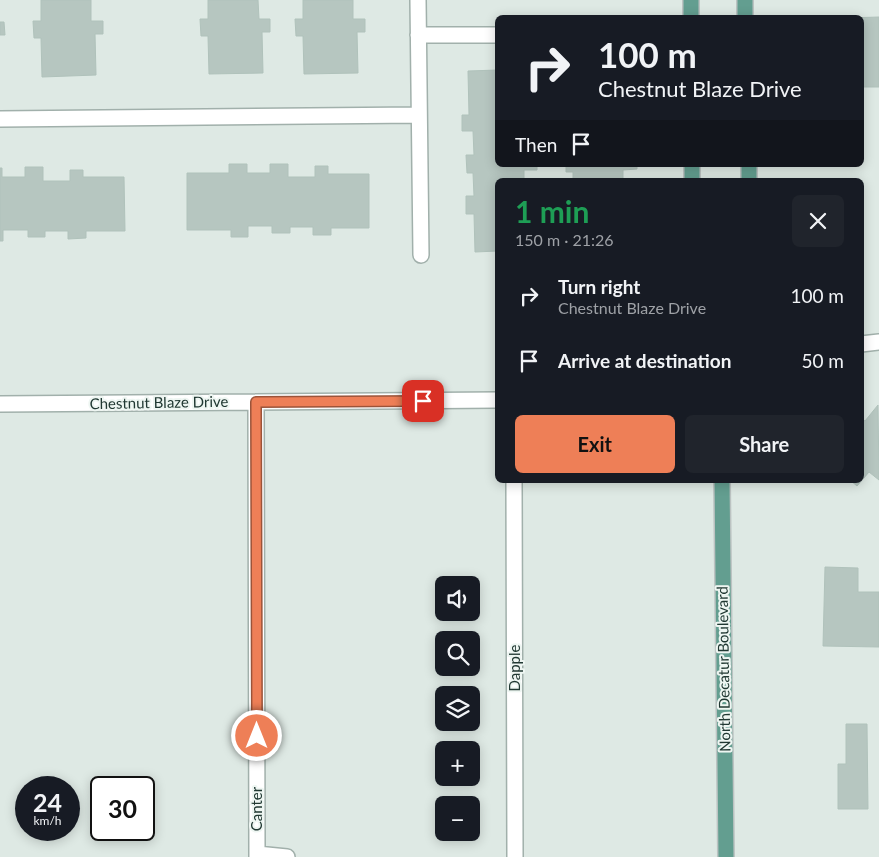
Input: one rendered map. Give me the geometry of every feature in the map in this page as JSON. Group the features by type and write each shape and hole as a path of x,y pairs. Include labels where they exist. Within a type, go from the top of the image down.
{"main road":[{"path":"691,0 691,15"},
{"path":"745,0 745,15"},
{"name":"North Decatur Boulevard","path":"722,483 726,857"}],"street":[{"path":"418,0 421,255"},
{"path":"418,35 495,35"},
{"path":"0,119 419,115"},
{"path":"864,344 879,342"},
{"name":"Chestnut Blaze Drive","path":"0,404 495,400"},
{"name":"Canter","path":"256,402 257,856"},
{"name":"Dapple","path":"514,483 516,857"},
{"path":"257,856 287,857"}],"building":[{"path":"41,0 91,0 91,21 103,21 103,34 95,34 96,75 42,77 41,38 34,38 33,21 41,21"},
{"path":"208,0 258,0 259,19 270,19 270,32 262,32 263,73 209,74 208,36 201,36 200,19 208,19"},
{"path":"303,0 353,0 353,19 365,19 365,32 357,32 358,73 304,74 303,36 296,36 295,19 303,19"},
{"path":"864,17 879,17 879,87 864,87"},
{"path":"0,22 4,22 5,35 0,35"},
{"path":"495,70 495,167 537,167 537,170 524,170 524,178 495,178 495,251 475,252 474,214 466,214 466,196 474,196 473,173 467,173 466,155 474,155 473,131 462,131 462,115 469,115 468,71"},
{"path":"229,164 247,164 247,173 270,173 270,164 288,164 288,177 315,177 315,166 328,166 328,174 369,174 369,228 331,228 331,235 313,235 313,227 290,227 290,233 272,233 272,226 248,226 248,237 231,237 231,230 187,230 187,173 229,173"},
{"path":"25,167 43,167 43,181 70,181 70,170 83,170 83,177 124,177 125,231 86,231 86,238 68,239 68,231 45,231 45,237 28,237 28,230 3,230 3,241 0,241 0,168 2,168 2,177 25,177"},
{"path":"566,167 637,167 637,169 623,170 623,178 573,178 573,172 566,172"},
{"path":"878,405 879,480 869,472 864,478 865,421"},
{"path":"825,567 858,568 858,592 879,592 879,647 823,646"},
{"path":"846,724 867,724 868,809 838,809 838,764 846,764"}],"route":[{"path":"257,736 256,402 423,401"}]}
